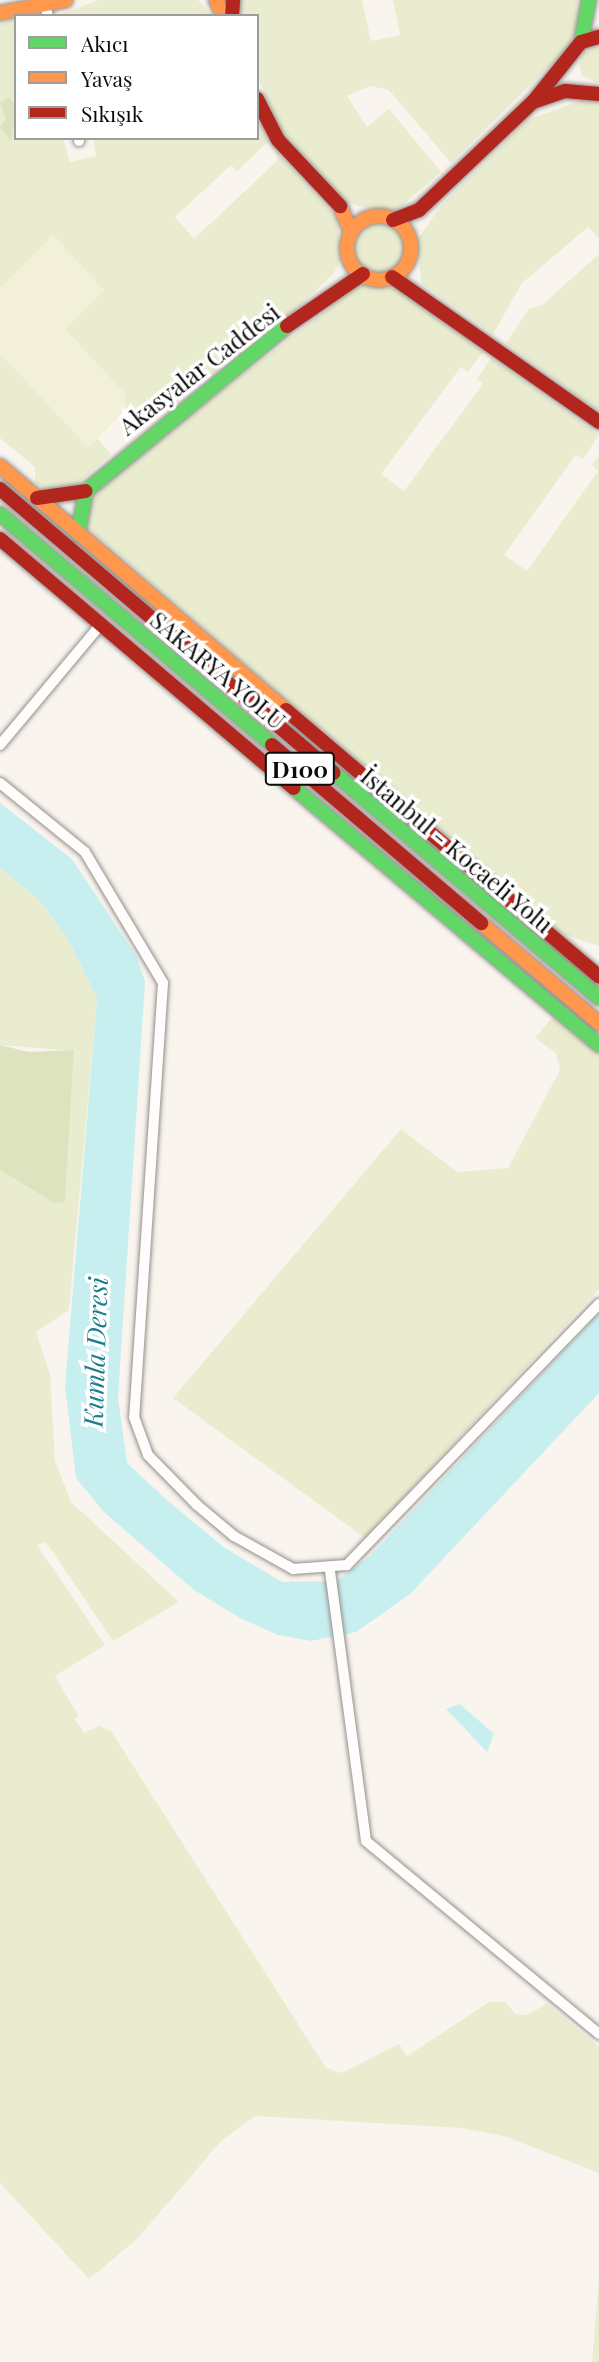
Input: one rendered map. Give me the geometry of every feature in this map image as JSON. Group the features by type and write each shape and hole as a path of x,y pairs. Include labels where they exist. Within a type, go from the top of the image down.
{"main road":[{"path":"0,13 47,10 66,0"},
{"path":"259,103 278,140 340,206 363,220 393,220 419,210 533,102 581,42 590,0"},
{"path":"581,42 599,37"},
{"path":"570,56 570,75 593,93"},
{"path":"533,102 593,93"},
{"path":"340,206 351,232 349,261 340,284"},
{"path":"415,289 405,267 408,235 419,210"},
{"path":"351,232 363,220"},
{"path":"393,220 408,235"},
{"path":"349,261 363,274 392,277 415,289 599,422"},
{"path":"392,277 405,267"},
{"name":"Akasyalar Caddesi","path":"86,491 145,437 340,284 363,274"},
{"path":"0,466 592,967 599,976"},
{"name":"İstanbul - Kocaeli Yolu","path":"0,489 599,998"},
{"path":"37,498 86,491 78,534"},
{"name":"SAKARYA YOLU","path":"0,514 599,1023"},
{"path":"0,538 599,1045"}],"street":[{"path":"0,745 101,624"},
{"path":"0,783 85,852 163,983 133,1376 138,1436 164,1474 234,1536 293,1569 330,1573 381,1536 599,1304"},
{"path":"330,1573 344,1646 366,1841 599,2034"}],"green space":[{"path":"99,0 198,0 211,14 60,14"},
{"path":"240,0 362,0 371,41 400,35 393,0 583,0 570,46 451,163 389,90 370,86 347,96 367,127 389,109 441,172 398,209 379,211 348,203 280,128 259,80 259,14 240,14"},
{"path":"14,19 14,140 64,140 70,162 96,156 93,140 259,140 259,124 268,142 237,171 231,165 175,217 194,239 278,160 275,151 337,218 341,261 333,274 287,318 148,423 126,410 124,393 65,329 53,236 0,288 0,22"},
{"path":"599,47 598,83 582,76 579,64 583,53"},
{"path":"593,96 599,99 599,238 588,227 522,283 493,334 422,284 416,242 442,204 528,120"},
{"path":"9,97 14,103 11,141 0,127 6,119 0,103"},
{"path":"379,223 397,230 404,248 397,266 379,273 361,266 354,248 361,230"},
{"path":"599,254 599,411 506,343 529,309 542,305"},
{"path":"362,283 395,289 483,352 468,372 461,367 381,474 404,491 483,384 477,379 491,358 599,435 583,459 576,455 504,555 527,571 598,471 592,465 599,455 599,946 559,933 83,524 93,497 141,453"},
{"path":"0,353 88,447 97,438 111,454 72,489 47,492 35,482 35,467 0,438"},
{"path":"0,868 39,900 68,939 97,998 69,1310 36,1332 50,1374 55,1461 71,1502 179,1602 113,1641 46,1542 37,1545 105,1645 55,1676 78,1715 75,1719 84,1733 99,1726 111,1731 326,2068 342,2073 399,2044 407,2056 489,2002 506,2002 515,2014 526,2015 547,2004 599,2047 599,2173 504,2136 461,2128 256,2116 222,2140 136,2240 89,2279 0,2183 0,1170 54,1203 65,1201 74,1051 0,1045"},
{"path":"554,1015 599,1054 599,1289 365,1538 173,1398 401,1129 457,1172 508,1168 560,1070 556,1053 535,1038"},
{"path":"0,1045 29,1052 74,1050 65,1202 54,1203 0,1170"},
{"path":"599,2275 599,2362 592,2362 598,2291"}],"shaded area":[{"path":"53,235 104,290 65,329 124,393 126,410 88,447 0,353 0,288"}],"water":[{"name":"Kumla Deresi","path":"0,803 72,859 137,957 145,982 118,1398 127,1463 169,1502 225,1548 282,1582 336,1581 369,1557 599,1313 599,1393 410,1594 356,1632 311,1641 278,1635 240,1618 194,1590 104,1512 76,1478 65,1386 97,998 68,939 39,900 0,868"},
{"path":"460,1704 494,1734 487,1752 446,1709"}],"traffic: fast":[{"path":"581,42 589,0"},
{"path":"78,534 86,491 287,326"},
{"path":"0,514 272,745"},
{"path":"334,773 599,998"},
{"path":"294,788 599,1045"}],"traffic: slow":[{"path":"0,13 66,0"},
{"path":"216,0 222,14"},
{"path":"340,206 351,232"},
{"path":"379,216 397,222 405,230 411,248 405,266 397,274 379,280 361,274 353,266 347,248 353,230 361,222 379,216"},
{"path":"0,466 286,710"},
{"path":"481,923 599,1023"}],"traffic: jam":[{"path":"232,14 233,0"},
{"path":"393,220 419,210 533,102 581,42 599,37"},
{"path":"536,101 565,91 599,94"},
{"path":"259,103 278,140 340,206"},
{"path":"287,326 363,274"},
{"path":"392,277 599,422"},
{"path":"0,489 334,773"},
{"path":"37,498 86,491"},
{"path":"0,539 294,788"},
{"path":"286,710 599,976"},
{"path":"272,745 481,923"}]}
